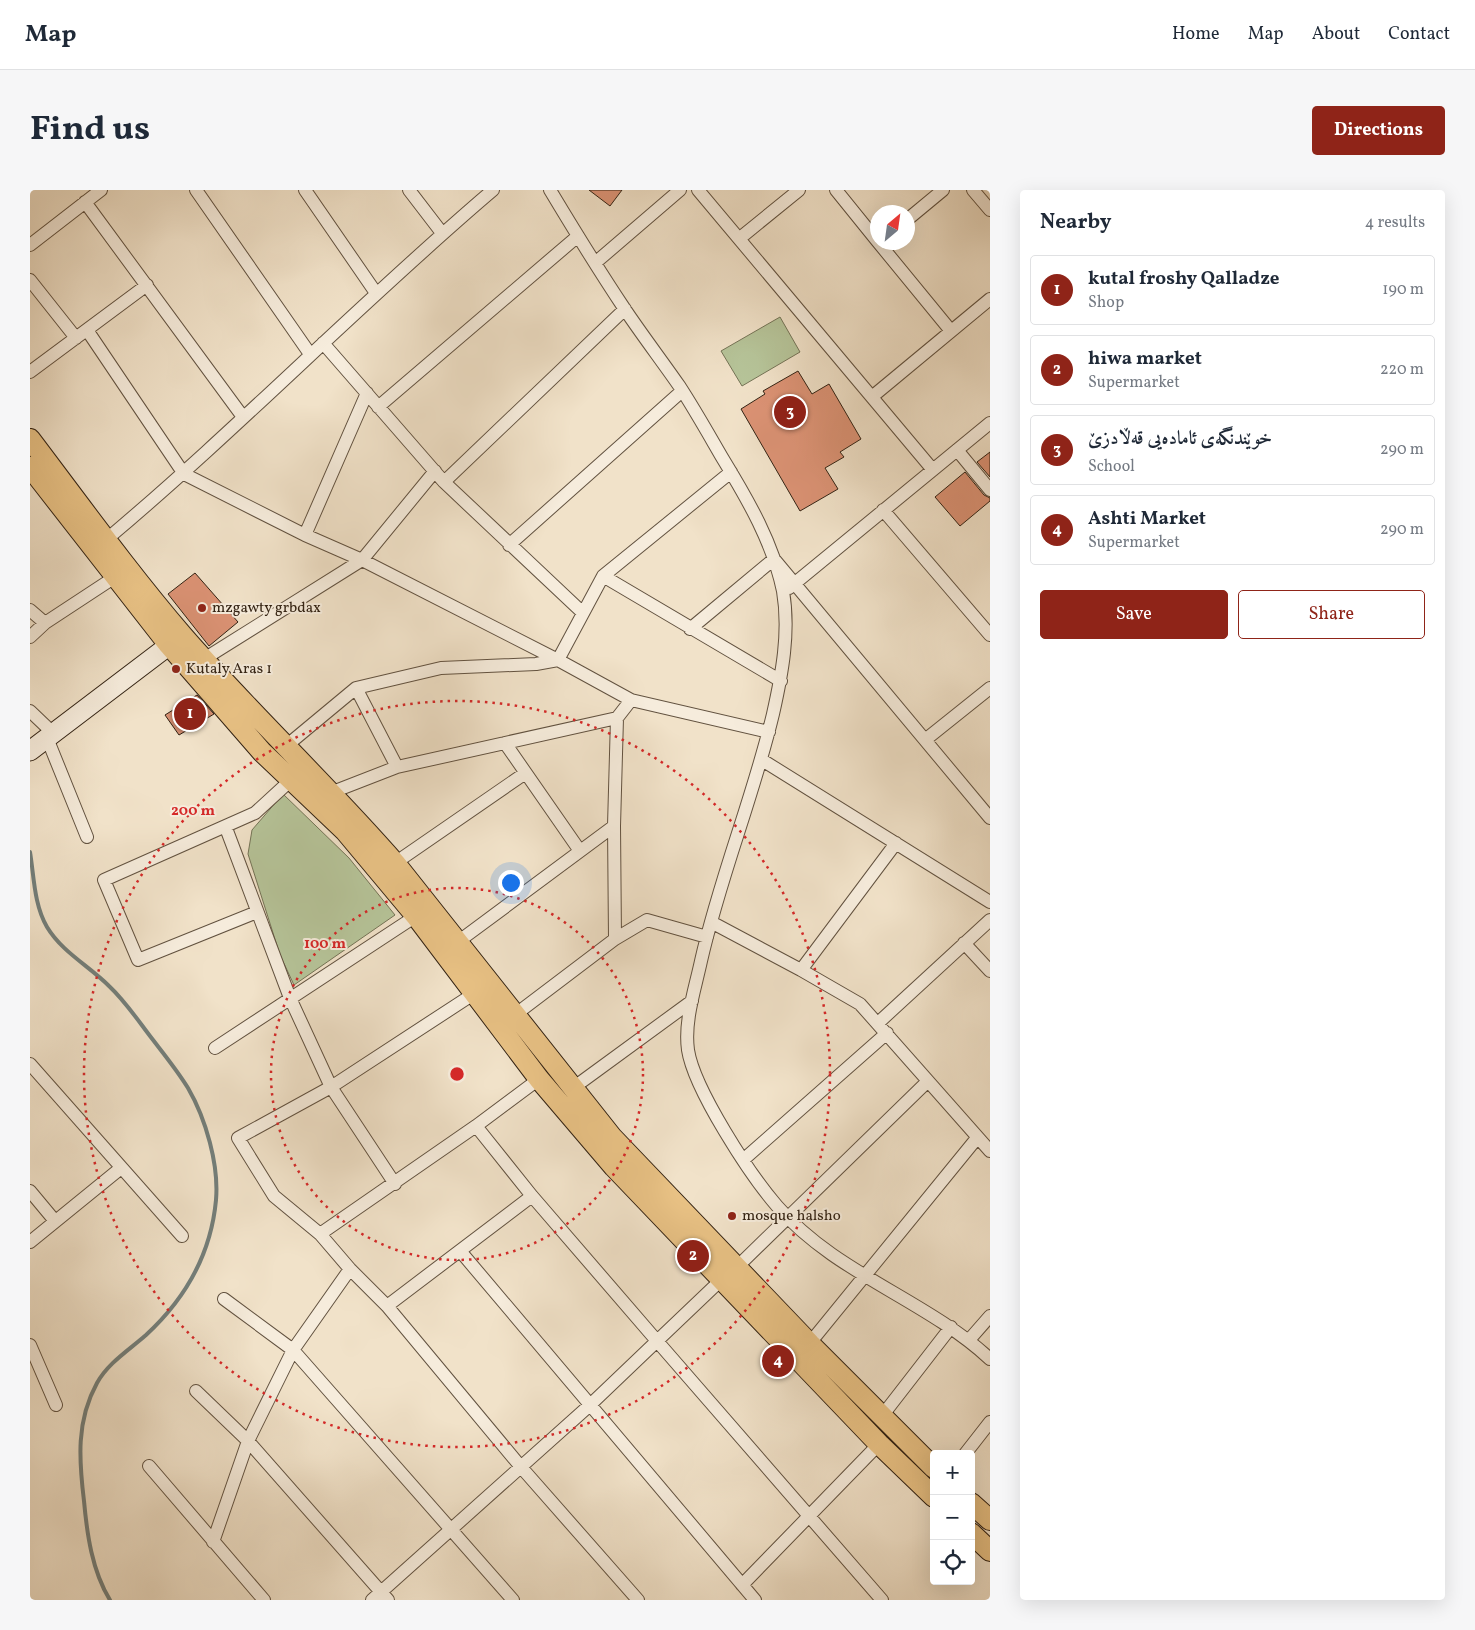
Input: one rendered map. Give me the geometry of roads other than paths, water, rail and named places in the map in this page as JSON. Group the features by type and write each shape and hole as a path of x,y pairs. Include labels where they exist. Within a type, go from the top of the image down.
{"main road":[{"path":"30,439 107,539 176,640 262,752 345,830 416,916 539,1079 608,1160 728,1274 803,1351 879,1444 932,1495"},
{"path":"30,467 115,577 176,640 204,659 285,747 357,819 395,862 459,940 573,1088 728,1274"},
{"path":"803,1351 882,1416 930,1464"},
{"path":"975,1507 990,1520"},
{"path":"975,1537 990,1551"}],"street":[{"path":"196,190 310,354"},
{"path":"305,190 376,293"},
{"path":"409,190 442,233"},
{"path":"107,539 184,474 376,293 493,190"},
{"path":"550,190 625,309 682,391 731,472 751,507 774,559 783,593 785,640 781,681 762,760 711,922 692,1001 688,1036 692,1066 743,1160 770,1198 788,1218 824,1249 866,1277 951,1327 990,1359"},
{"path":"595,263 680,190"},
{"path":"698,190 933,470"},
{"path":"740,238 798,190"},
{"path":"836,190 870,232"},
{"path":"915,213 943,190"},
{"path":"973,190 990,210"},
{"path":"30,245 92,194 147,286 244,417"},
{"path":"378,407 578,236"},
{"path":"885,250 951,331"},
{"path":"30,280 76,338"},
{"path":"30,372 147,286"},
{"path":"872,396 990,299"},
{"path":"444,482 625,309"},
{"path":"87,330 184,474 305,535 362,560 558,660 631,700 769,732"},
{"path":"323,343 444,482 583,613"},
{"path":"509,545 682,391"},
{"path":"305,535 367,393"},
{"path":"783,593 990,423"},
{"path":"957,450 990,490"},
{"path":"204,659 362,560 435,471"},
{"path":"558,660 603,576 731,472"},
{"path":"883,510 990,635"},
{"path":"774,559 925,740 988,812"},
{"path":"690,629 774,559"},
{"path":"603,576 781,681"},
{"path":"30,637 45,622 115,577"},
{"path":"30,610 45,622"},
{"path":"30,751 176,640"},
{"path":"285,747 356,688 441,668 536,664 558,660"},
{"path":"356,688 397,767"},
{"path":"925,740 990,688"},
{"path":"615,940 614,826 617,718 631,700"},
{"path":"30,711 50,736 87,837"},
{"path":"330,793 397,767 617,718"},
{"path":"505,743 524,774 580,851"},
{"path":"762,760 990,902"},
{"path":"395,862 524,774"},
{"path":"257,912 138,960 104,880 226,828 255,813 291,780"},
{"path":"459,940 614,826"},
{"path":"226,828 290,998 331,1087 395,1184"},
{"path":"801,970 896,843"},
{"path":"215,1048 416,916"},
{"path":"516,1014 615,940 648,920 707,937"},
{"path":"878,1023 990,920"},
{"path":"711,922 860,1004 990,1151"},
{"path":"964,943 990,970"},
{"path":"475,993 331,1087 238,1138 274,1196 320,1234 350,1269 387,1306 521,1467 638,1600"},
{"path":"573,1088 692,1001"},
{"path":"743,1160 887,1034"},
{"path":"30,1064 182,1236"},
{"path":"320,1234 395,1184 539,1079"},
{"path":"196,1391 248,1441 380,1597 450,1529 590,1405 788,1218 928,1081"},
{"path":"476,1126 532,1196 808,1517 882,1600"},
{"path":"803,1351 866,1277 977,1138"},
{"path":"30,1242 121,1168"},
{"path":"30,1191 55,1222"},
{"path":"387,1306 461,1252 532,1196"},
{"path":"461,1252 755,1600"},
{"path":"212,1542 248,1441 293,1350 350,1269"},
{"path":"224,1298 293,1350 514,1600"},
{"path":"969,1340 990,1316"},
{"path":"882,1416 951,1327"},
{"path":"30,1345 56,1405"},
{"path":"968,1450 990,1422"},
{"path":"742,1585 879,1444"},
{"path":"149,1466 212,1542 264,1600"}],"waterway":[{"path":"30,852 39,909 47,927 60,944 101,979 131,1010 188,1088 206,1128 215,1172 216,1200 213,1220 202,1257 194,1274 184,1291 160,1321 107,1369 97,1383 85,1412 80,1456 87,1526 95,1565 110,1600"}],"place":[{"name":"خوێندنگەی ئامادەیی قەڵادزێ","path":"790,412"},
{"name":"mzgawty grbdax","path":"202,608"},
{"name":"Kutaly Aras 1","path":"176,669"},
{"name":"kutal froshy Qalladze","path":"190,714"},
{"name":"mosque halsho","path":"732,1216"},
{"name":"hiwa market","path":"693,1256"},
{"name":"Ashti Market","path":"778,1361"}]}
